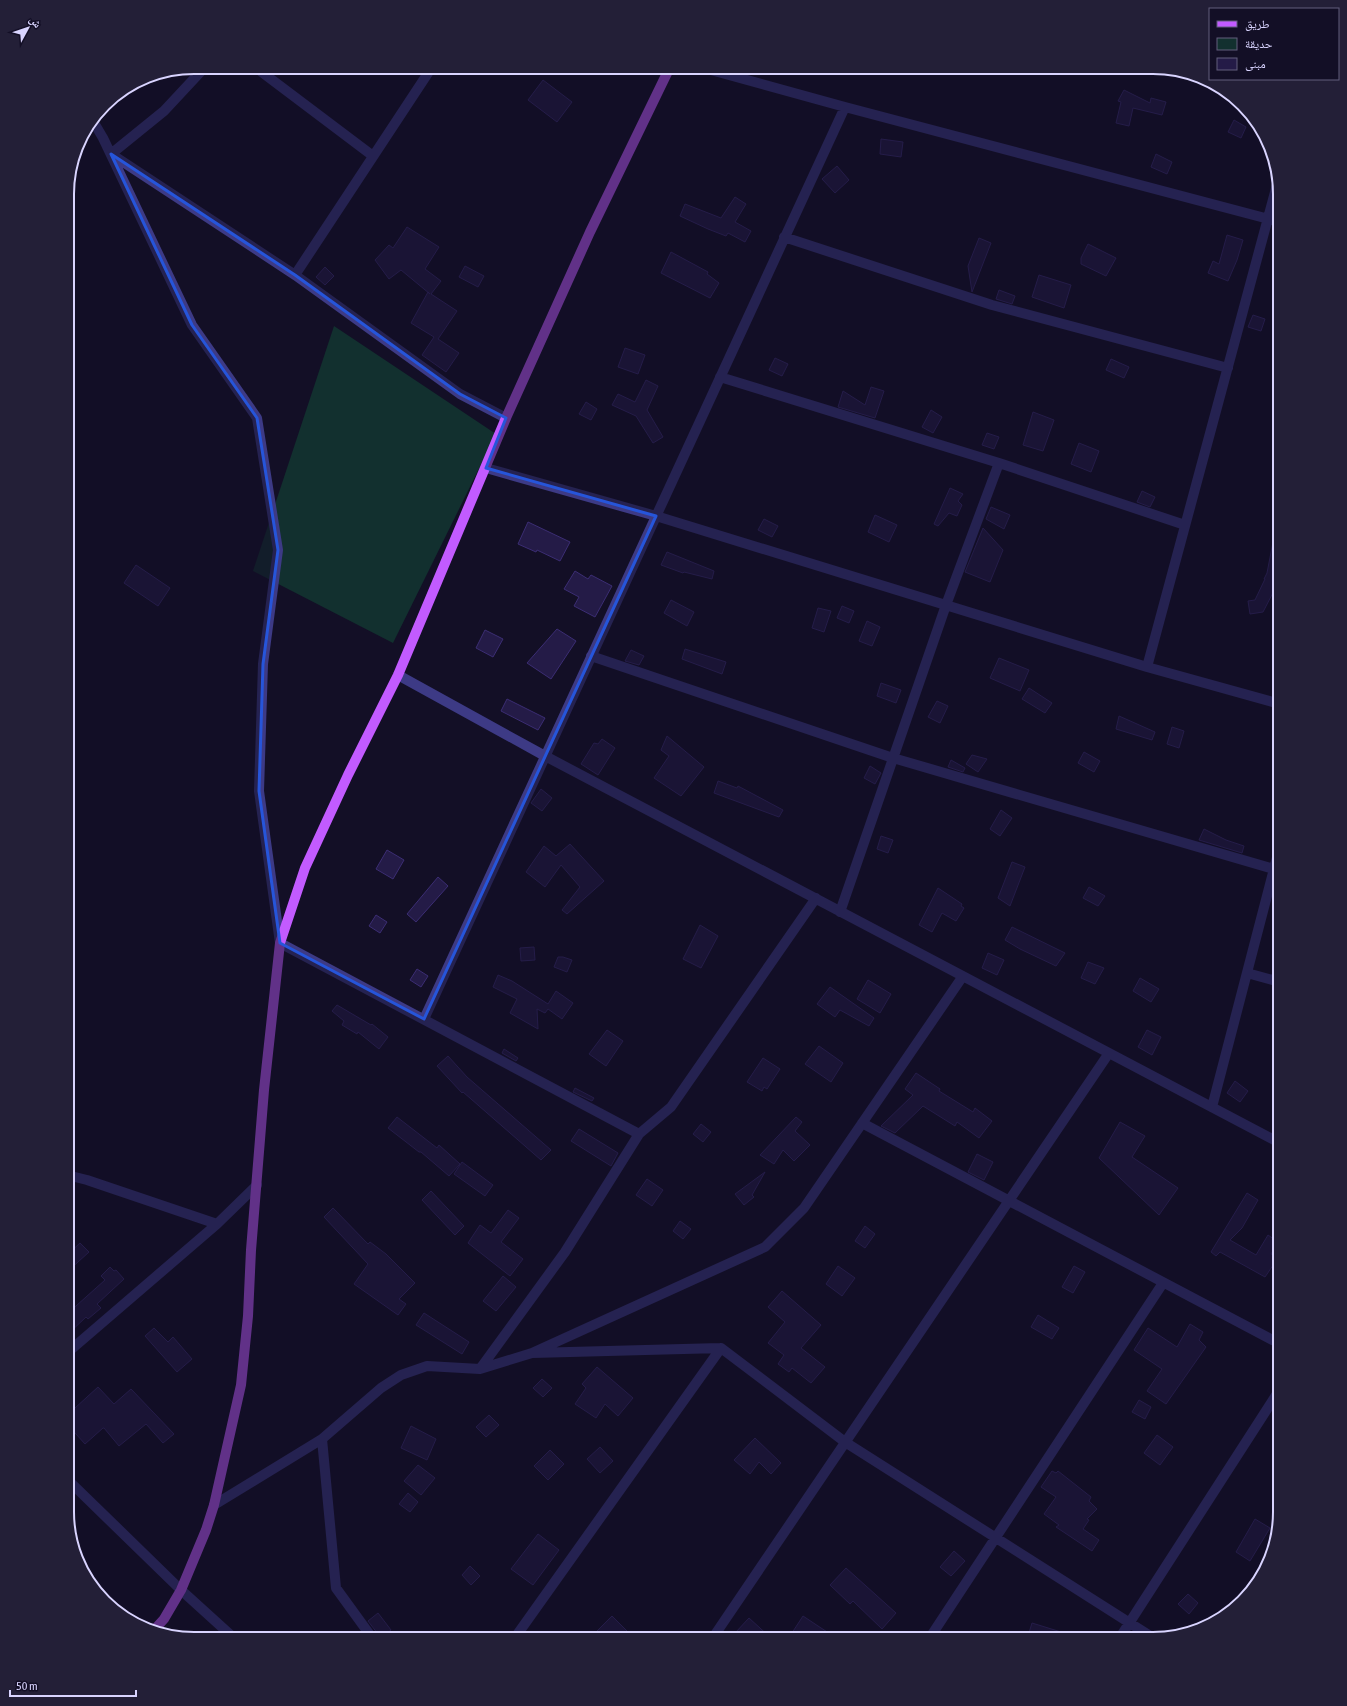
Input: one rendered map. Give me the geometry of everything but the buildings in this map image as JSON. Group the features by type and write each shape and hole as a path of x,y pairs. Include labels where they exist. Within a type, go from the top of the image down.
{"main road":[{"path":"158,1626 164,1619 180,1590 206,1530 214,1505 241,1385 248,1316 251,1250 264,1090 280,943 305,868 348,775 398,675 506,418 590,232 667,74"}],"street":[{"path":"111,154 164,111 199,74"},
{"path":"264,74 373,156"},
{"path":"295,275 427,74"},
{"path":"725,74 1273,220"},
{"path":"424,1019 845,107"},
{"path":"95,125 111,154 192,325 256,418 278,550 263,664 259,791 280,943 639,1134"},
{"path":"111,154 295,275 460,394 506,418"},
{"path":"1147,667 1273,200"},
{"path":"784,237 992,306 1228,368"},
{"path":"720,378 999,464 1185,525"},
{"path":"840,912 946,605 999,464"},
{"path":"486,468 656,516 1147,667 1273,702"},
{"path":"591,656 893,758 1273,870"},
{"path":"398,675 545,756 1273,1139"},
{"path":"1212,1107 1273,874"},
{"path":"480,1369 565,1252 639,1134 671,1107 816,898"},
{"path":"1247,973 1273,980"},
{"path":"214,1505 322,1439 381,1388 402,1375 427,1366 480,1369 532,1353 765,1247 804,1208 963,976"},
{"path":"717,1632 1109,1053"},
{"path":"862,1123 1008,1202 1273,1340"},
{"path":"74,1177 217,1224"},
{"path":"74,1347 217,1224 257,1185"},
{"path":"934,1632 1163,1283"},
{"path":"532,1353 721,1348 845,1442 1144,1632"},
{"path":"519,1632 721,1348"},
{"path":"1124,1632 1273,1401"},
{"path":"322,1439 336,1588 368,1632"},
{"path":"74,1486 180,1590 227,1632"}],"highlighted area":[{"path":"111,154 295,275 460,394 506,418 486,468 656,516 424,1019 280,943 259,791 263,664 278,550 257,418 192,325"}],"green space":[{"path":"334,326 496,434 393,643 253,571"}]}
